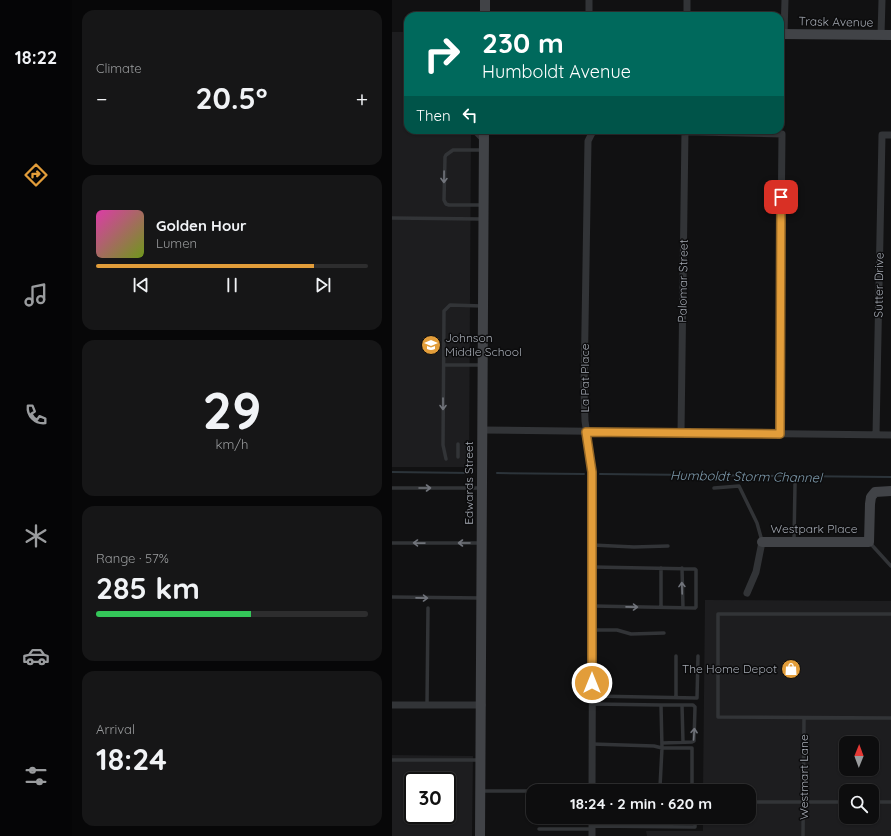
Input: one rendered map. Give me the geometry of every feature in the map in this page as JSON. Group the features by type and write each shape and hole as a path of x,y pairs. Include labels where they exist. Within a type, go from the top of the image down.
{"street":[{"path":"485,0 485,12"},
{"path":"589,0 589,12"},
{"path":"687,0 687,12"},
{"path":"784,12 785,0"},
{"path":"882,0 886,35"},
{"name":"Trask Avenue","path":"784,34 886,35"},
{"name":"Edwards Street","path":"480,836 482,705 484,134"},
{"name":"La Pat Place","path":"592,784 593,474 586,432 584,388 588,141 593,134"},
{"name":"Palomar Street","path":"681,433 685,134"},
{"path":"780,434 782,134"},
{"name":"Sutter Drive","path":"876,435 882,135 891,135"},
{"path":"482,430 891,435"},
{"name":"Westpark Place","path":"762,542 869,542 871,497 875,492 891,491"},
{"path":"746,593 756,572 762,542"},
{"path":"392,705 482,705"}],"lane":[{"path":"475,134 484,146 453,150 445,157 444,200 446,204 449,205 483,205"},
{"path":"392,218 483,219"},
{"path":"446,459 443,445 444,311 450,305 483,306"},
{"path":"444,365 483,365"},
{"path":"458,444 458,457"},
{"path":"794,542 795,484"},
{"path":"714,488 739,486 757,522 762,542"},
{"path":"392,488 482,488"},
{"path":"869,542 891,566"},
{"path":"392,543 482,544"},
{"path":"592,545 634,547 668,546"},
{"path":"592,567 694,568 696,570 695,608 593,606"},
{"path":"660,608 661,568"},
{"path":"682,568 683,608"},
{"path":"392,598 482,598"},
{"path":"427,705 428,608"},
{"path":"891,614 718,614 718,717 891,718"},
{"path":"592,630 617,630 631,634 664,633"},
{"path":"676,656 676,698"},
{"path":"592,696 698,698 698,656"},
{"path":"592,704 661,704 693,705 695,707 694,740 692,742 654,746 592,744"},
{"path":"660,784 662,745 661,704"},
{"path":"682,705 682,742"},
{"name":"Westmart Lane","path":"803,836 804,718"},
{"path":"662,745 692,748 692,784"},
{"path":"392,760 481,760"},
{"path":"481,791 526,791"},
{"path":"756,802 839,802"},
{"path":"879,802 891,802"},
{"path":"539,829 592,830 695,827 695,824"}],"shaded area":[{"name":"Johnson Middle School","path":"392,32 404,32 404,134 471,134 469,467 392,467"},
{"path":"705,600 891,601 891,836 647,836 646,831 703,831 703,824 756,824 756,784 703,784"},
{"path":"392,755 473,756 472,836 392,836"}],"waterway":[{"name":"Humboldt Storm Channel","path":"392,472 469,473"},
{"path":"497,473 584,474"},
{"name":"Humboldt Storm Channel","path":"600,474 891,477"}],"place":[{"name":"Johnson Middle School","path":"431,345"},
{"name":"The Home Depot","path":"791,669"}],"route":[{"path":"592,683 592,472 586,432 780,434 781,197"}]}
